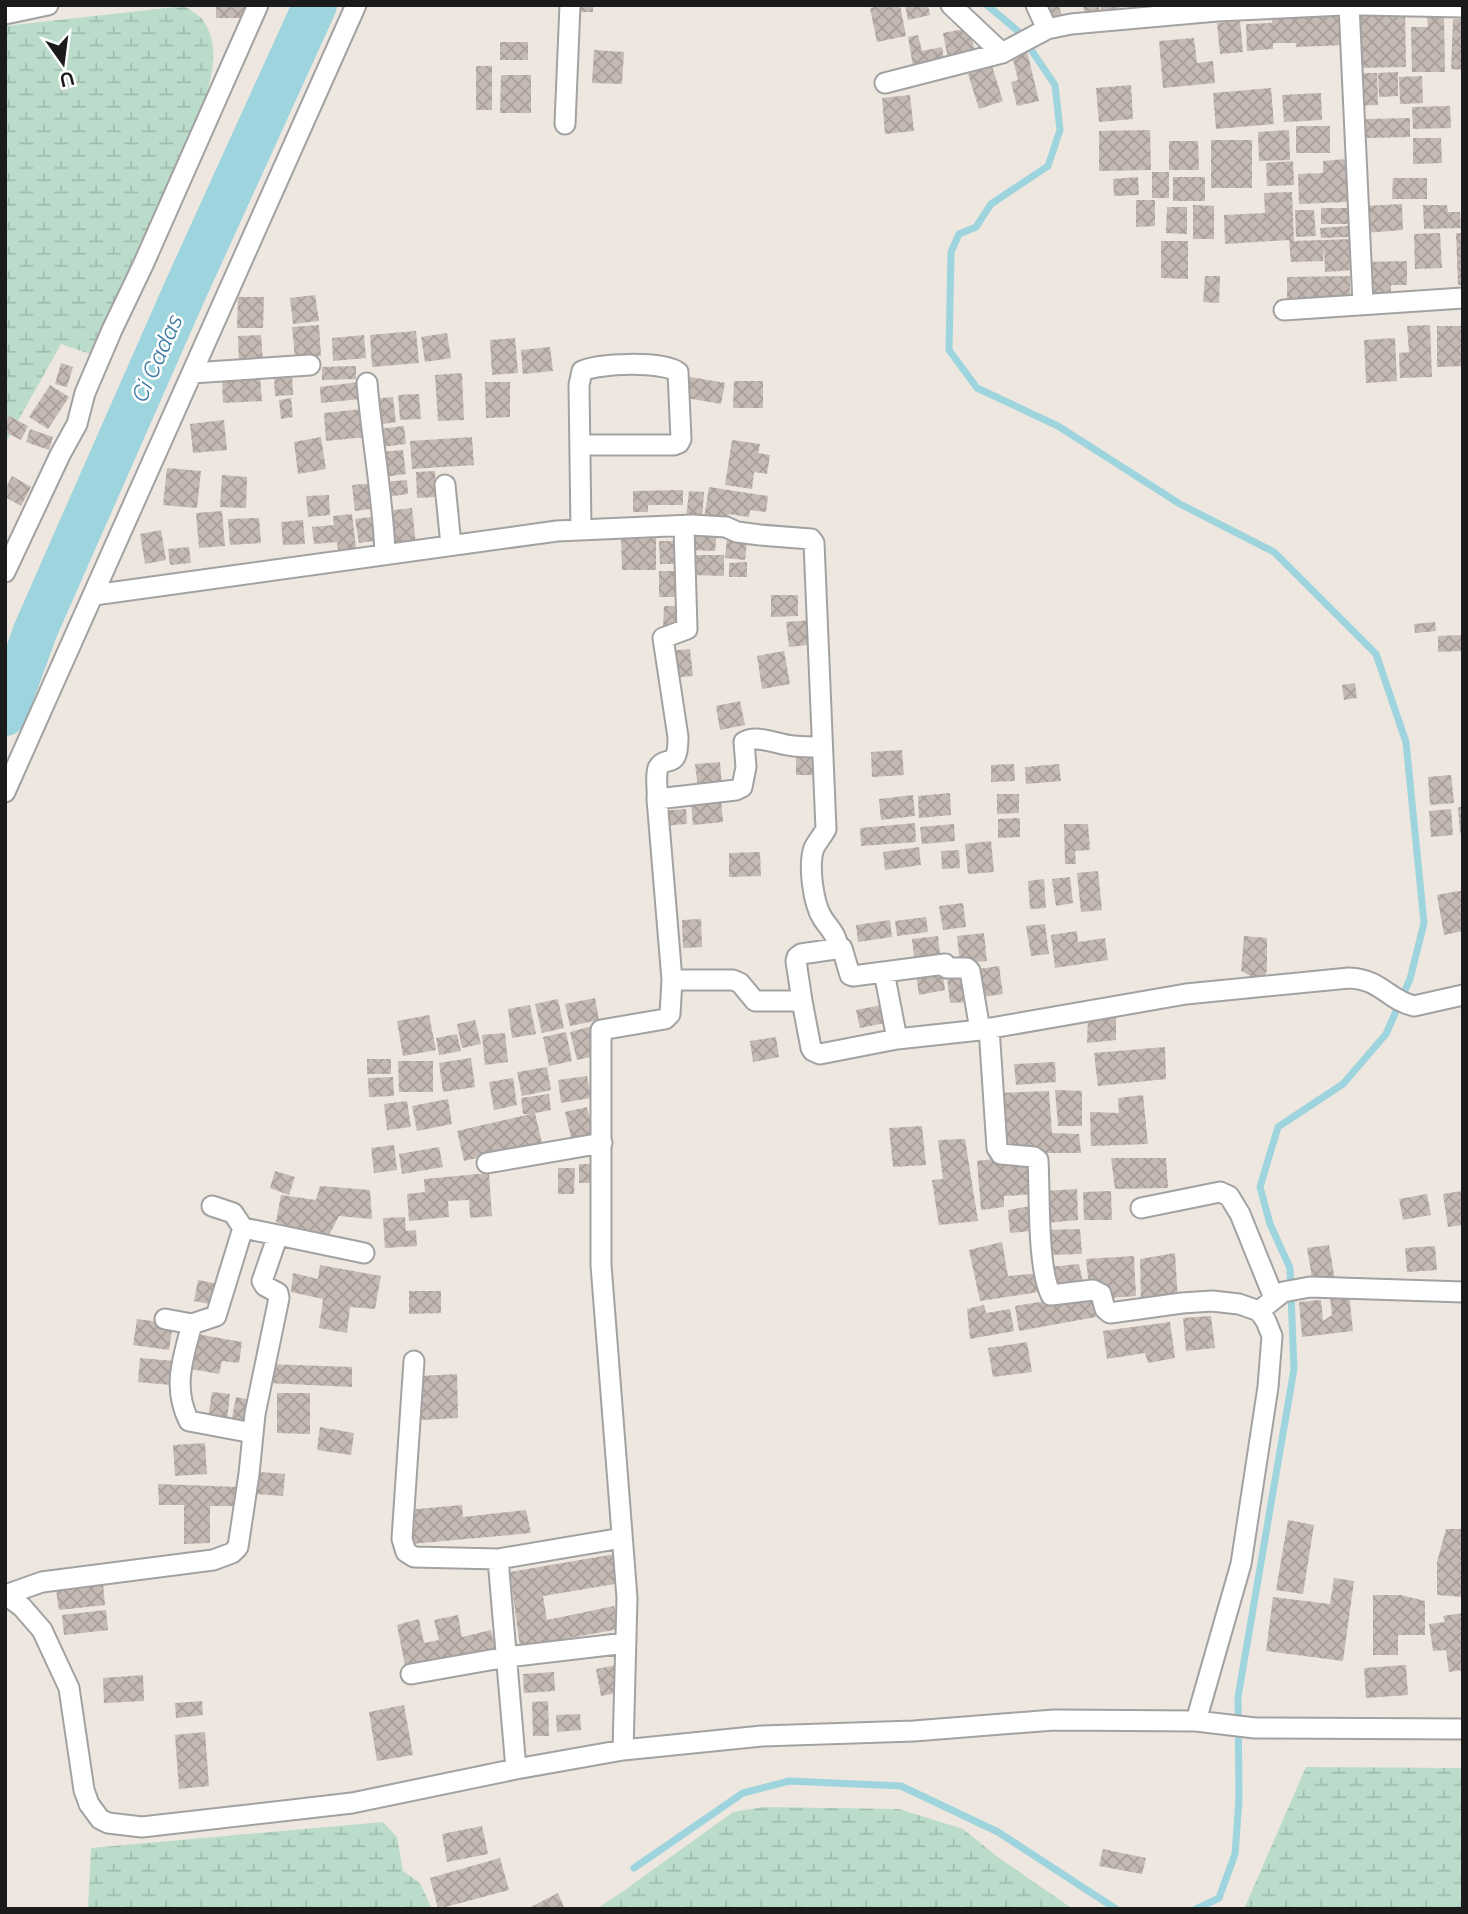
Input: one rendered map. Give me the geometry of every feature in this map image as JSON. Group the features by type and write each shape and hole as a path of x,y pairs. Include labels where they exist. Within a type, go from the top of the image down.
{"street":[{"path":"5,572 60,454 78,424 85,393 112,330 258,5"},
{"path":"5,792 356,5"},
{"path":"565,124 570,5"},
{"path":"951,5 1006,51"},
{"path":"1036,5 1043,31"},
{"path":"885,83 1006,51 1043,31 1071,24 1217,11 1347,5 1363,304"},
{"path":"1362,5 1463,7"},
{"path":"5,14 40,6"},
{"path":"1284,310 1463,298"},
{"path":"192,373 310,365"},
{"path":"580,446 679,443 678,372 671,367 635,365 589,367 582,371 579,385 581,530"},
{"path":"367,383 370,423 383,505 385,554"},
{"path":"445,485 451,545"},
{"path":"623,1750 627,1598 601,1265 601,1030 665,1019 670,1014 672,980 657,799 659,766 675,759 678,754 678,737 663,638 687,629 684,527"},
{"path":"93,595 557,531 726,527 760,536 806,537 814,543 826,829 814,848 811,868 814,892 822,918 834,931 852,976 940,963 950,969 967,968 970,971 984,1029 997,1148 1001,1154 1034,1157 1038,1160 1042,1253 1047,1287 1051,1295 1093,1290 1101,1294 1105,1309 1110,1313 1212,1301 1238,1304 1259,1311 1272,1336 1268,1387 1241,1563 1202,1722"},
{"path":"657,799 736,790 742,787 746,767 744,742 747,740 796,747 822,747"},
{"path":"839,948 797,957 811,1048 817,1053 897,1039 984,1029 1186,994 1335,979 1364,979 1406,1004 1421,1005 1463,995"},
{"path":"884,972 897,1039"},
{"path":"672,980 733,980 740,983 755,1001 802,1001"},
{"path":"486,1163 603,1143"},
{"path":"1141,1208 1220,1192 1229,1196 1285,1293"},
{"path":"212,1206 233,1213 243,1228 364,1253"},
{"path":"165,1319 192,1324 214,1318 218,1313 243,1228"},
{"path":"278,1235 262,1281 279,1296 255,1414 238,1547 232,1553 213,1560 42,1582 7,1594 42,1630 69,1688 85,1798 94,1812 108,1823 142,1827 352,1804 516,1769 623,1750 762,1736 914,1731 1054,1720 1202,1722 1255,1728 1463,1729"},
{"path":"1259,1311 1285,1293 1329,1286 1463,1292"},
{"path":"192,1324 178,1382 188,1421 253,1433"},
{"path":"414,1361 402,1539 406,1552 414,1557 498,1559 622,1538"},
{"path":"498,1559 516,1769"},
{"path":"411,1674 507,1657 626,1643"}],"green space":[{"path":"184,6 202,19 212,41 213,65 201,112 93,355 61,344 5,444 5,26"},
{"path":"1306,1767 1463,1768 1463,1909 1244,1909"},
{"path":"764,1807 899,1809 963,1829 999,1858 1073,1909 596,1909 733,1812"},
{"path":"383,1822 397,1837 403,1871 420,1883 432,1909 88,1909 91,1848"}],"building":[{"path":"216,5 246,5 246,18 216,18"},
{"path":"574,5 593,5 593,12 574,12"},
{"path":"900,5 906,36 877,42 870,8"},
{"path":"905,5 928,5 930,15 908,20"},
{"path":"1042,5 1059,5 1063,21 1047,26"},
{"path":"1083,5 1098,5 1100,10 1085,14"},
{"path":"1100,5 1126,5 1126,6 1102,12"},
{"path":"1347,13 1348,45 1296,47 1296,43 1273,43 1273,49 1247,51 1246,24 1272,23 1272,16"},
{"path":"1405,13 1406,67 1356,68 1355,14"},
{"path":"1444,15 1445,72 1412,72 1411,27 1428,27 1427,16"},
{"path":"1453,19 1463,19 1463,70 1451,69"},
{"path":"1240,21 1243,52 1220,54 1217,23"},
{"path":"970,28 975,53 948,59 943,33"},
{"path":"918,35 922,51 942,47 944,60 913,66 908,37"},
{"path":"1194,38 1197,63 1213,61 1215,83 1163,88 1159,41"},
{"path":"500,42 528,42 528,60 500,60"},
{"path":"594,50 624,52 622,84 592,83"},
{"path":"1027,51 1039,101 1017,106 1011,82 1018,80 1012,55"},
{"path":"476,66 492,66 492,110 476,110"},
{"path":"992,66 1003,101 979,109 968,74"},
{"path":"1398,72 1398,96 1379,97 1378,73"},
{"path":"1356,73 1377,73 1378,105 1356,106"},
{"path":"501,75 531,75 531,113 500,113"},
{"path":"1422,76 1423,103 1400,104 1399,77"},
{"path":"1131,85 1133,119 1099,122 1096,88"},
{"path":"1271,88 1274,124 1216,129 1213,93"},
{"path":"1321,93 1322,120 1284,122 1282,95"},
{"path":"910,95 914,131 885,134 882,98"},
{"path":"1450,106 1451,128 1413,129 1412,107"},
{"path":"1410,118 1410,137 1366,138 1366,119"},
{"path":"1296,126 1330,126 1330,153 1296,153"},
{"path":"1150,130 1151,170 1099,171 1099,131"},
{"path":"1289,130 1290,160 1259,161 1258,132"},
{"path":"1413,138 1441,138 1442,163 1413,164"},
{"path":"1211,140 1252,140 1252,188 1211,188"},
{"path":"1169,141 1198,141 1199,170 1169,170"},
{"path":"1346,159 1347,202 1299,204 1298,174 1323,173 1323,161"},
{"path":"1293,161 1294,185 1267,186 1266,163"},
{"path":"1152,172 1169,172 1169,198 1152,198"},
{"path":"1138,177 1139,195 1114,196 1113,179"},
{"path":"1173,177 1205,177 1205,201 1173,201"},
{"path":"1393,178 1427,178 1427,199 1392,199"},
{"path":"1292,192 1294,241 1353,239 1354,270 1325,272 1324,245 1323,261 1291,262 1289,240 1225,244 1224,215 1265,213 1264,193"},
{"path":"1136,200 1155,200 1155,226 1136,227"},
{"path":"1402,204 1403,230 1365,233 1364,206"},
{"path":"1193,205 1214,206 1214,239 1193,239"},
{"path":"1423,205 1447,205 1448,212 1460,212 1461,228 1424,229"},
{"path":"1167,207 1187,207 1187,234 1166,233"},
{"path":"1321,208 1348,208 1348,224 1321,224"},
{"path":"1295,210 1314,210 1316,236 1296,237"},
{"path":"1349,226 1349,237 1321,238 1320,228"},
{"path":"1440,233 1442,268 1415,269 1414,234"},
{"path":"1456,233 1463,233 1463,285 1458,285"},
{"path":"1161,241 1188,241 1188,279 1161,278"},
{"path":"1407,261 1407,285 1391,285 1391,293 1365,293 1364,262"},
{"path":"1205,276 1220,276 1219,303 1203,302"},
{"path":"1350,276 1350,299 1287,301 1287,277"},
{"path":"315,295 319,321 293,324 290,298"},
{"path":"238,297 264,297 263,328 237,328"},
{"path":"319,325 321,356 295,358 292,327"},
{"path":"1430,325 1432,377 1400,378 1399,353 1409,352 1407,326"},
{"path":"1437,326 1463,326 1463,366 1437,367"},
{"path":"416,331 419,363 372,367 370,335"},
{"path":"447,333 451,358 425,362 421,337"},
{"path":"261,335 263,362 239,363 238,336"},
{"path":"364,335 366,358 333,361 332,338"},
{"path":"515,338 518,373 492,375 490,340"},
{"path":"1395,338 1397,381 1366,383 1364,340"},
{"path":"550,347 553,371 523,374 521,350"},
{"path":"61,363 73,367 67,387 55,384"},
{"path":"356,366 356,379 322,380 322,367"},
{"path":"292,373 293,395 275,396 274,374"},
{"path":"462,373 464,420 438,421 435,375"},
{"path":"685,376 725,383 721,404 681,397"},
{"path":"260,377 262,401 223,403 222,379"},
{"path":"734,381 763,381 763,408 733,408"},
{"path":"359,382 360,399 321,403 320,387"},
{"path":"485,382 510,382 510,417 486,418"},
{"path":"50,385 69,397 48,429 29,417"},
{"path":"419,394 421,419 400,420 398,395"},
{"path":"393,397 396,422 377,425 373,399"},
{"path":"291,398 293,417 281,419 279,400"},
{"path":"363,409 366,437 326,441 324,413"},
{"path":"9,416 28,426 21,440 5,432 5,423"},
{"path":"224,420 227,450 193,453 190,424"},
{"path":"404,426 406,444 381,447 378,429"},
{"path":"30,429 53,437 49,450 26,442"},
{"path":"321,437 326,469 298,474 294,442"},
{"path":"472,437 474,465 412,469 410,441"},
{"path":"732,440 760,444 758,453 770,455 767,474 754,472 752,489 725,485"},
{"path":"403,450 406,474 384,477 381,452"},
{"path":"167,468 201,471 197,508 163,505"},
{"path":"435,471 436,497 417,498 416,472"},
{"path":"222,475 247,477 246,508 220,507"},
{"path":"12,476 31,487 21,506 5,497 5,489"},
{"path":"407,480 408,494 386,497 384,482"},
{"path":"376,483 379,508 355,511 352,485"},
{"path":"709,487 768,496 766,512 750,510 749,517 729,514 727,522 704,519"},
{"path":"683,490 683,505 648,505 648,512 633,512 633,491"},
{"path":"689,491 704,492 702,520 686,519"},
{"path":"329,495 330,515 308,517 306,496"},
{"path":"412,508 416,545 390,549 386,511"},
{"path":"222,511 225,546 199,548 196,513"},
{"path":"352,514 356,548 338,550 337,542 314,544 312,527 334,525 333,516"},
{"path":"371,517 374,541 359,543 355,519"},
{"path":"259,518 261,543 230,545 228,519"},
{"path":"303,520 305,544 283,545 281,522"},
{"path":"691,528 717,529 715,551 690,550"},
{"path":"161,530 166,560 145,564 140,534"},
{"path":"656,538 656,570 622,570 621,539"},
{"path":"727,539 747,542 745,560 725,558"},
{"path":"659,541 681,541 682,564 660,564"},
{"path":"189,547 191,563 170,565 168,549"},
{"path":"692,555 724,555 724,576 692,575"},
{"path":"747,562 747,577 729,577 729,563"},
{"path":"659,571 683,571 683,597 659,597"},
{"path":"771,595 798,595 798,616 771,617"},
{"path":"664,606 685,606 685,629 663,629"},
{"path":"813,620 815,644 789,647 786,622"},
{"path":"1435,622 1436,631 1415,633 1414,624"},
{"path":"1463,635 1463,651 1438,652 1438,636"},
{"path":"690,649 693,676 672,678 669,651"},
{"path":"784,651 790,684 762,689 757,656"},
{"path":"1355,683 1357,698 1344,700 1342,685"},
{"path":"740,701 745,725 720,730 716,706"},
{"path":"902,750 904,775 872,777 871,752"},
{"path":"796,758 818,758 819,775 796,775"},
{"path":"720,762 722,786 698,788 695,764"},
{"path":"1014,764 1015,781 991,782 991,765"},
{"path":"1059,764 1061,781 1026,784 1025,767"},
{"path":"1451,775 1454,803 1430,805 1428,777"},
{"path":"950,793 951,815 919,818 918,796"},
{"path":"997,794 1019,794 1019,813 997,814"},
{"path":"913,795 915,816 881,820 879,799"},
{"path":"721,800 723,822 693,825 691,803"},
{"path":"1458,807 1463,807 1463,832 1460,833"},
{"path":"686,809 687,824 662,826 661,811"},
{"path":"1451,809 1453,835 1431,837 1429,811"},
{"path":"1020,818 1020,837 998,838 998,819"},
{"path":"915,823 916,842 861,846 860,828"},
{"path":"954,824 955,841 922,844 920,827"},
{"path":"1064,824 1088,824 1090,850 1075,851 1076,864 1065,864"},
{"path":"991,841 994,872 968,874 965,844"},
{"path":"919,847 921,865 885,870 883,852"},
{"path":"959,850 960,868 942,869 941,851"},
{"path":"760,852 761,876 729,877 729,853"},
{"path":"1098,871 1102,910 1081,912 1077,873"},
{"path":"1070,877 1073,903 1056,906 1052,879"},
{"path":"1044,879 1046,908 1030,909 1028,881"},
{"path":"1463,891 1463,931 1444,935 1437,895"},
{"path":"963,903 966,927 943,930 939,906"},
{"path":"926,917 928,932 897,936 895,921"},
{"path":"701,919 702,947 683,948 682,920"},
{"path":"890,920 892,937 858,942 856,925"},
{"path":"1045,924 1049,954 1031,956 1026,926"},
{"path":"1077,931 1078,942 1105,938 1108,960 1055,968 1051,935"},
{"path":"984,933 987,961 960,963 957,936"},
{"path":"938,936 940,954 914,957 912,939"},
{"path":"1244,936 1267,938 1267,971 1261,981 1241,971"},
{"path":"999,966 1003,994 982,997 978,969"},
{"path":"942,970 945,990 919,995 916,974"},
{"path":"964,975 967,1002 950,1003 947,977"},
{"path":"595,998 599,1020 570,1026 565,1004"},
{"path":"558,999 564,1028 542,1033 535,1004"},
{"path":"887,1004 890,1022 860,1028 856,1010"},
{"path":"530,1005 536,1034 512,1038 508,1009"},
{"path":"429,1015 436,1050 403,1056 397,1021"},
{"path":"1116,1016 1116,1040 1087,1043 1088,1018"},
{"path":"475,1020 481,1044 462,1048 457,1024"},
{"path":"592,1026 599,1055 577,1060 570,1032"},
{"path":"566,1032 572,1061 549,1066 543,1037"},
{"path":"505,1033 508,1062 485,1065 482,1035"},
{"path":"457,1034 461,1051 439,1055 436,1038"},
{"path":"776,1037 779,1057 753,1062 750,1041"},
{"path":"1165,1047 1166,1079 1098,1086 1094,1053"},
{"path":"471,1058 475,1087 443,1092 439,1063"},
{"path":"367,1059 391,1059 391,1074 367,1074"},
{"path":"398,1061 433,1061 433,1092 399,1092"},
{"path":"1055,1062 1056,1082 1016,1085 1014,1064"},
{"path":"547,1067 551,1090 522,1096 517,1072"},
{"path":"587,1076 591,1098 561,1103 558,1080"},
{"path":"393,1077 394,1096 369,1097 368,1078"},
{"path":"513,1078 517,1105 494,1110 489,1082"},
{"path":"1055,1090 1082,1091 1082,1126 1058,1126"},
{"path":"1049,1091 1052,1133 1079,1134 1081,1153 1006,1153 998,1093"},
{"path":"549,1094 551,1110 535,1113 542,1143 464,1161 457,1131 531,1114 523,1114 521,1098"},
{"path":"1143,1095 1148,1144 1091,1146 1090,1112 1119,1113 1118,1098"},
{"path":"448,1099 452,1124 417,1131 412,1106"},
{"path":"407,1101 411,1127 387,1130 384,1104"},
{"path":"587,1107 594,1136 572,1141 565,1112"},
{"path":"922,1126 926,1165 893,1167 889,1128"},
{"path":"965,1139 978,1221 939,1225 932,1180 943,1179 938,1140"},
{"path":"394,1145 397,1170 374,1173 371,1148"},
{"path":"439,1147 443,1167 402,1174 399,1154"},
{"path":"1009,1157 1010,1165 1032,1162 1036,1194 1004,1196 1004,1207 981,1210 977,1161"},
{"path":"1111,1158 1166,1158 1168,1188 1115,1189"},
{"path":"579,1164 597,1164 597,1183 579,1183"},
{"path":"558,1168 575,1168 574,1194 558,1194"},
{"path":"275,1171 295,1177 289,1195 270,1188"},
{"path":"489,1173 492,1216 470,1218 469,1200 448,1201 449,1217 409,1221 407,1194 425,1192 424,1179"},
{"path":"320,1186 370,1190 372,1219 339,1216 327,1239 276,1222 281,1195 316,1200"},
{"path":"1077,1189 1078,1220 1045,1223 1045,1191"},
{"path":"1111,1191 1112,1220 1084,1220 1083,1192"},
{"path":"1462,1191 1463,1225 1448,1227 1443,1194"},
{"path":"1427,1194 1431,1215 1403,1220 1399,1199"},
{"path":"1037,1205 1039,1230 1010,1233 1008,1210"},
{"path":"405,1217 406,1231 416,1230 417,1246 385,1248 383,1218"},
{"path":"1080,1229 1082,1254 1045,1255 1044,1230"},
{"path":"1002,1242 1008,1276 1041,1273 1045,1291 980,1301 969,1250"},
{"path":"1329,1245 1335,1280 1313,1283 1307,1248"},
{"path":"1435,1246 1437,1270 1407,1272 1405,1248"},
{"path":"1175,1253 1178,1300 1141,1303 1140,1259"},
{"path":"1134,1256 1136,1296 1107,1298 1106,1285 1089,1286 1086,1259"},
{"path":"1079,1264 1084,1287 1051,1291 1048,1267"},
{"path":"320,1265 381,1276 375,1309 350,1307 347,1333 319,1328 323,1299 291,1292 293,1273 318,1279"},
{"path":"198,1280 219,1284 215,1305 194,1301"},
{"path":"409,1291 441,1291 441,1313 409,1314"},
{"path":"1090,1294 1096,1317 1019,1331 1015,1306"},
{"path":"1349,1294 1353,1331 1302,1337 1299,1302 1321,1300 1323,1321 1332,1315 1330,1296"},
{"path":"984,1305 986,1313 1010,1309 1014,1331 970,1339 967,1309"},
{"path":"1211,1316 1215,1348 1186,1351 1183,1318"},
{"path":"137,1319 173,1324 169,1350 133,1345"},
{"path":"1170,1322 1175,1358 1148,1363 1145,1353 1107,1359 1103,1331"},
{"path":"191,1333 242,1342 239,1363 222,1361 219,1374 185,1368"},
{"path":"1027,1342 1032,1372 993,1377 988,1348"},
{"path":"140,1358 174,1361 171,1385 138,1382"},
{"path":"268,1364 352,1367 352,1387 267,1383"},
{"path":"457,1374 458,1418 421,1420 420,1376"},
{"path":"212,1392 230,1394 227,1420 208,1418"},
{"path":"277,1393 310,1393 310,1434 277,1433"},
{"path":"236,1397 251,1400 247,1426 231,1423"},
{"path":"320,1427 354,1433 351,1455 317,1450"},
{"path":"205,1443 207,1474 175,1476 173,1445"},
{"path":"259,1472 285,1474 283,1496 257,1494"},
{"path":"158,1484 240,1487 239,1506 210,1506 210,1543 184,1544 184,1505 159,1505"},
{"path":"462,1505 463,1517 526,1510 531,1533 411,1544 406,1510"},
{"path":"1288,1520 1314,1525 1303,1594 1276,1590"},
{"path":"1446,1529 1463,1529 1463,1597 1437,1595 1437,1562"},
{"path":"615,1554 619,1571 615,1584 543,1596 547,1620 614,1606 619,1629 520,1647 510,1572"},
{"path":"1334,1578 1354,1581 1343,1661 1266,1651 1273,1597 1330,1604"},
{"path":"103,1584 105,1605 59,1610 56,1590"},
{"path":"1373,1595 1401,1595 1425,1601 1425,1635 1398,1635 1398,1655 1373,1655"},
{"path":"106,1610 108,1630 64,1635 62,1615"},
{"path":"1463,1613 1463,1670 1449,1672 1446,1650 1433,1651 1429,1624 1445,1622 1443,1616"},
{"path":"458,1615 462,1637 491,1630 495,1648 405,1666 397,1625 419,1619 424,1643 439,1640 434,1620"},
{"path":"617,1665 622,1692 601,1696 596,1669"},
{"path":"1406,1665 1408,1695 1366,1698 1364,1668"},
{"path":"554,1672 555,1691 524,1693 523,1674"},
{"path":"143,1675 144,1701 104,1703 103,1678"},
{"path":"202,1701 203,1715 176,1718 175,1703"},
{"path":"548,1701 549,1736 533,1736 532,1702"},
{"path":"404,1705 413,1755 377,1761 369,1712"},
{"path":"580,1714 581,1730 557,1732 556,1715"},
{"path":"205,1732 209,1786 179,1789 175,1735"},
{"path":"482,1826 488,1854 447,1862 442,1834"},
{"path":"1103,1849 1146,1858 1142,1874 1099,1866"},
{"path":"500,1858 509,1890 438,1909 430,1878"},
{"path":"558,1893 565,1909 527,1909"}],"waterway":[{"name":"Ci Cadas","path":"5,714 36,629 315,5"},
{"path":"987,5 1019,32 1055,85 1060,130 1048,166 991,204 976,227 959,234 951,252 949,350 977,388 1058,426 1180,504 1274,552 1376,654 1406,742 1424,923 1410,979 1386,1034 1343,1084 1278,1127 1260,1187 1270,1224 1290,1268 1294,1369 1238,1697 1239,1799 1235,1854 1219,1898 1196,1909"},
{"path":"634,1868 743,1793 789,1781 901,1786 998,1832 1116,1909"}]}
